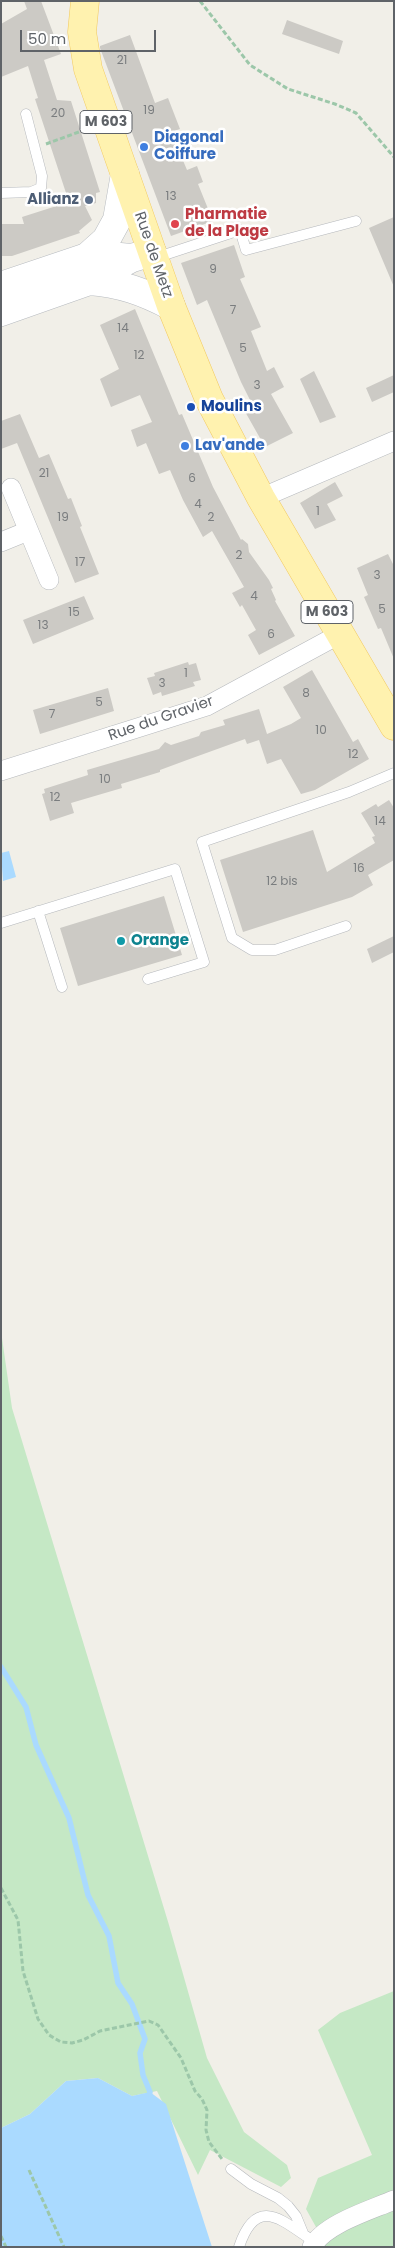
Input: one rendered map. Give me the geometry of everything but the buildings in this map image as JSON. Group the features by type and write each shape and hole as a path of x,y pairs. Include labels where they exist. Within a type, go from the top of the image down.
{"main road":[{"name":"Rue de Metz","path":"85,1 82,32 86,61 125,174 146,256 171,306 209,399 261,498"},
{"path":"1,312 88,269 117,220 125,174"},
{"path":"1,286 146,256"},
{"path":"88,269 171,306"},
{"name":"M 603","path":"261,498 394,726"}],"street":[{"path":"261,498 394,441"},
{"path":"11,488 49,580"},
{"path":"1,542 28,531"},
{"name":"Rue du Gravier","path":"1,771 207,706 340,634"},
{"path":"310,2241 345,2221 394,2200"}],"lane":[{"path":"1,193 31,192 41,188 42,176 26,114"},
{"path":"146,256 240,230 246,250 356,220"},
{"path":"346,926 275,950 252,950 232,938 202,842 349,792 394,773"},
{"path":"1,923 175,868 204,962 148,979"},
{"path":"38,912 62,987"},
{"path":"231,2169 251,2184 278,2198 288,2206 310,2241"},
{"path":"239,2247 244,2230 250,2222 268,2216 278,2217 310,2241"}],"path":[{"path":"200,1 250,65 288,88 356,113 394,157"},
{"path":"35,148 106,122"},
{"path":"1,1888 18,1920 23,1971 38,2019 49,2035 61,2042 72,2043 100,2032 149,2020 158,2025 181,2058 195,2091 202,2099 207,2110 206,2130 209,2142 216,2153 231,2169"},
{"path":"29,2170 64,2247"},
{"path":"1,2236 6,2247"}],"green space":[{"path":"1,1331 12,1408 169,1925 207,2058 244,2132 287,2165 291,2178 281,2187 210,2150 198,2175 157,2091 132,2096 98,2078 66,2081 30,2114 1,2128"},
{"path":"394,1991 394,2246 312,2247 321,2236 306,2209 318,2178 372,2155 318,2030 340,2013"}],"water":[{"path":"9,851 16,877 3,881 1,853"},
{"path":"98,2078 132,2096 150,2092 166,2104 212,2247 1,2247 1,2128 30,2114 66,2081"}],"waterway":[{"path":"1,1667 26,1707 36,1745 69,1818 88,1895 109,1936 118,1983 132,2004 145,2039 140,2053 143,2075 150,2092 148,2100"}],"place":[{"name":"Diagonal Coiffure","path":"144,147"},
{"name":"Allianz","path":"89,200"},
{"name":"Pharmatie de la Plage","path":"175,224"},
{"name":"Moulins","path":"191,407"},
{"name":"Lav'ande","path":"185,446"},
{"name":"Orange","path":"121,941"}]}
